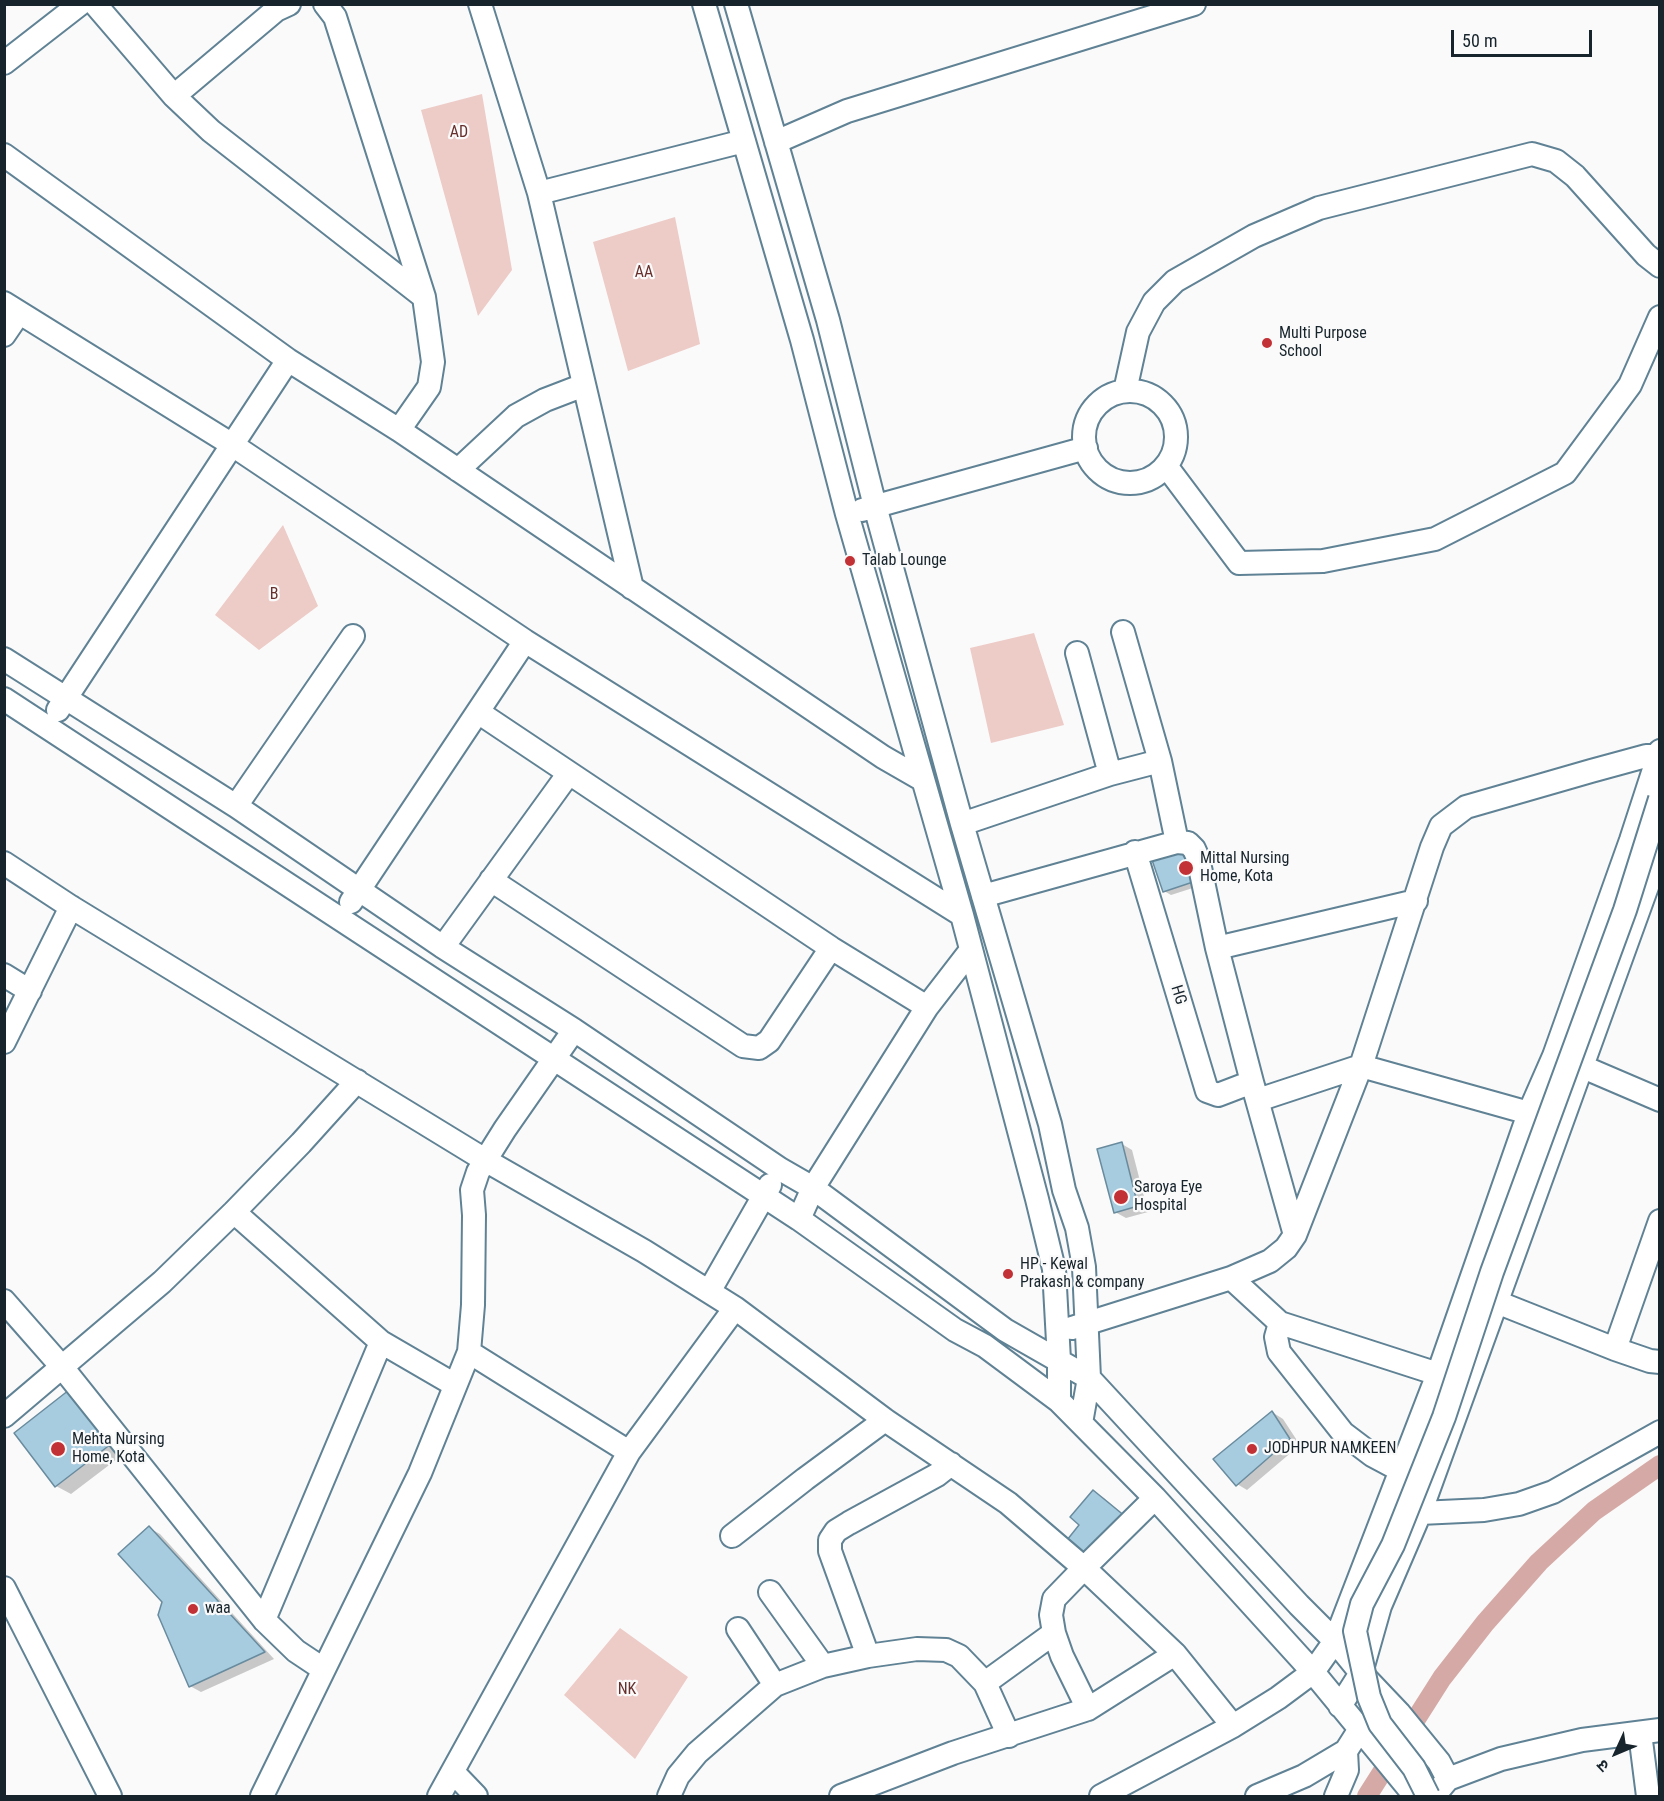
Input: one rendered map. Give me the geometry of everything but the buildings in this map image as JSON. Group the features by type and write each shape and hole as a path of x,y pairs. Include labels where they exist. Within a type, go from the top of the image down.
{"street":[{"path":"4,63 80,4"},
{"path":"95,4 174,96 211,131 424,297"},
{"path":"174,96 276,10 289,4"},
{"path":"325,4 335,17 424,297 433,362 429,387 399,430"},
{"path":"480,4 539,193 632,588"},
{"path":"704,4 802,340 847,514 962,915 1054,1269 1059,1401"},
{"path":"736,4 828,320 962,824 1050,1124 1064,1190 1077,1228 1083,1267 1089,1378 1081,1423"},
{"path":"776,142 847,111 1194,4"},
{"path":"539,193 744,141"},
{"path":"1125,391 1138,332 1154,302 1175,281 1254,236 1319,208 1532,154 1556,161 1575,176 1646,255 1659,266"},
{"path":"4,155 288,360 399,430 883,757 923,780"},
{"path":"4,335 12,308 231,444 525,641 962,915"},
{"path":"1167,467 1239,563 1323,561 1435,539 1565,473 1630,385 1659,317"},
{"path":"48,726 64,698 288,360"},
{"path":"458,470 516,416 545,400 584,385"},
{"path":"1125,391 1143,392 1159,401 1171,415 1177,432 1175,450 1167,467 1153,478 1136,484 1117,482 1101,474 1089,460 1084,442 1085,424 1094,408 1107,396 1125,391"},
{"path":"847,514 1086,448"},
{"path":"1123,632 1160,761 1177,842"},
{"path":"236,806 353,636"},
{"path":"340,918 525,641"},
{"path":"1077,653 1110,774"},
{"path":"4,659 236,806 443,947 574,1030 780,1169 813,1188 1005,1330 1089,1378 1335,1641 1361,1673 1400,1713 1443,1770"},
{"path":"4,699 799,1219 955,1330 986,1346 1059,1401 1155,1498 1314,1672 1340,1706 1417,1794"},
{"path":"478,712 831,948 927,1007"},
{"path":"1056,1332 1231,1278 1270,1261 1286,1248 1295,1235 1361,1066 1432,847 1441,826 1466,807 1659,754 1631,840 1554,1056 1529,1113 1438,1374 1335,1641 1314,1672 1278,1698 1233,1726 1101,1797"},
{"path":"962,824 1110,774 1160,761"},
{"path":"443,947 569,773"},
{"path":"1417,1794 1414,1768 1380,1724 1369,1697 1356,1631 1362,1604 1393,1545 1444,1417 1492,1272 1622,920 1659,799"},
{"path":"983,896 1135,852 1177,842 1188,843 1198,858 1217,948 1295,1235"},
{"name":"HG","path":"1135,852 1207,1091 1218,1095 1255,1091"},
{"path":"4,863 71,907 485,1160 710,1290 885,1420 1008,1503 1084,1568 1174,1654 1233,1726"},
{"path":"1340,1706 1361,1673 1380,1606 1420,1513 1559,1126 1657,865"},
{"path":"491,880 743,1046 759,1048 769,1041 831,948"},
{"path":"1217,948 1416,901"},
{"path":"4,1042 71,907"},
{"path":"799,1219 813,1188 927,1007 971,950"},
{"path":"4,975 30,991"},
{"path":"262,1797 420,1473 469,1352 473,1305 472,1190 478,1172 574,1030"},
{"path":"1554,1056 1583,1066 1659,1100"},
{"path":"1255,1091 1361,1066 1529,1113 1559,1126"},
{"path":"4,1416 162,1282 301,1143 357,1081"},
{"path":"710,1290 780,1169"},
{"path":"234,1212 381,1342 455,1385"},
{"path":"1615,1349 1659,1221"},
{"path":"1231,1278 1280,1323 1438,1374"},
{"path":"1466,1291 1615,1349 1659,1362"},
{"path":"4,1301 62,1367 264,1620 296,1651 323,1670"},
{"path":"439,1797 629,1452 735,1308"},
{"path":"1280,1323 1276,1337 1279,1352 1328,1415 1343,1432 1372,1455 1402,1471"},
{"path":"264,1620 381,1342"},
{"path":"469,1352 629,1452"},
{"path":"732,1536 885,1420"},
{"path":"1385,1509 1420,1513 1484,1510 1519,1504 1553,1492 1659,1432"},
{"path":"868,1656 830,1551 830,1540 836,1531 937,1475 951,1464"},
{"path":"1088,1710 1062,1656 1054,1633 1051,1615 1054,1599 1155,1498"},
{"path":"4,1588 110,1797"},
{"path":"770,1592 823,1666"},
{"path":"738,1629 775,1685"},
{"path":"985,1683 1054,1633"},
{"path":"669,1797 678,1776 696,1753 775,1685 823,1666 868,1656 917,1649 946,1650 959,1656 985,1683 1009,1736"},
{"path":"841,1797 953,1754 1088,1710 1174,1654"},
{"path":"1443,1770 1582,1740 1650,1731 1648,1797"},
{"path":"1257,1797 1304,1776 1346,1751 1364,1733"},
{"path":"1336,1797 1347,1770 1346,1751"},
{"path":"1433,1797 1443,1770"},
{"path":"453,1772 476,1797"}],"green space":[{"name":"AD","path":"482,94 512,270 478,316 421,110"},
{"name":"AA","path":"675,217 700,344 628,371 593,242"},
{"name":"B","path":"283,525 318,606 259,650 215,615"},
{"path":"1034,633 1064,725 991,743 970,648"},
{"name":"NK","path":"620,1628 688,1677 635,1759 564,1695"}],"waterway":[{"path":"1367,1796 1442,1678 1485,1623 1539,1562 1594,1511 1660,1465"}],"place":[{"name":"Multi Purpose School","path":"1267,343"},
{"name":"Talab Lounge","path":"850,561"},
{"name":"Mittal Nursing Home, Kota","path":"1186,868"},
{"name":"Saroya Eye Hospital","path":"1121,1197"},
{"name":"HP - Kewal Prakash & company","path":"1008,1274"},
{"name":"Mehta Nursing Home, Kota","path":"58,1449"},
{"name":"JODHPUR NAMKEEN","path":"1252,1449"},
{"name":"waa","path":"193,1609"}]}
